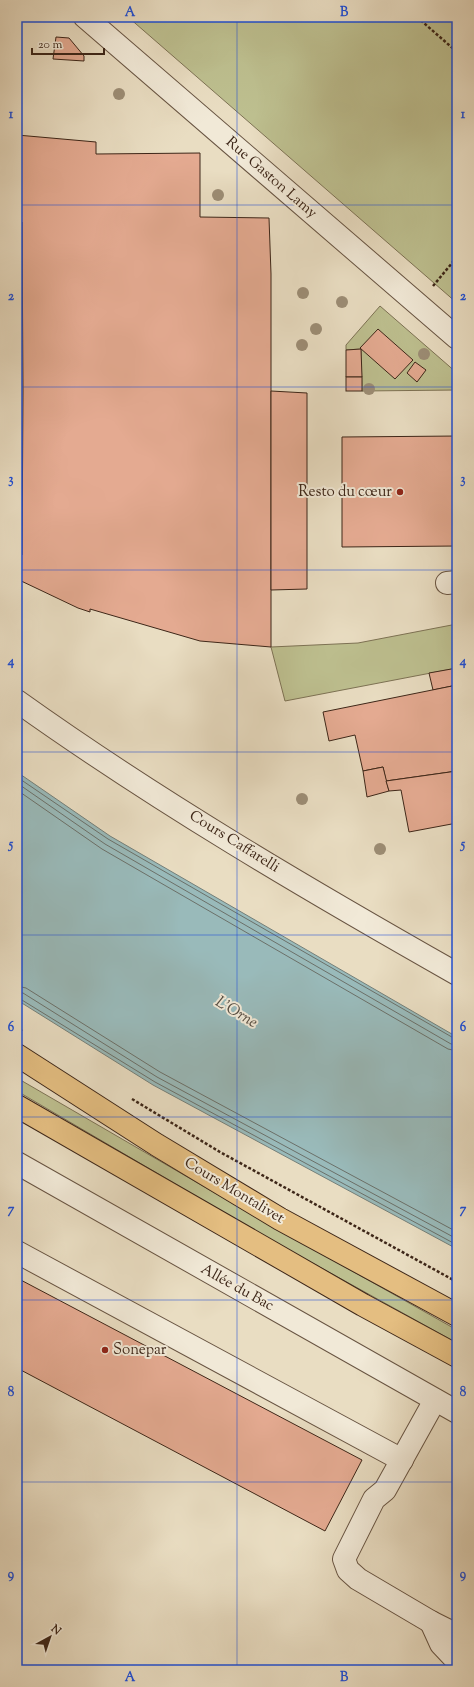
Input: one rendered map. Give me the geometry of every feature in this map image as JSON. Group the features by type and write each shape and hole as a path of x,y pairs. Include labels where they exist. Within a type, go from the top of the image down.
{"main road":[{"name":"Cours Montalivet","path":"17,1055 157,1145 266,1210 457,1316"},
{"path":"17,1106 356,1301 457,1356"}],"street":[{"name":"Rue Gaston Lamy","path":"85,17 457,338"},
{"name":"Cours Caffarelli","path":"17,701 88,751 236,844 385,934 457,974"},
{"name":"Allée du Bac","path":"17,1163 457,1412"},
{"path":"17,1252 402,1460"},
{"path":"435,1400 385,1490 374,1500 344,1559 348,1570 358,1579 431,1622 457,1635"},
{"path":"431,1622 441,1644 457,1661"}],"path":[{"path":"417,17 457,52"},
{"path":"417,304 457,258"},
{"path":"17,1028 23,1033"},
{"path":"131,1098 227,1156 457,1282"}],"green space":[{"path":"128,17 457,17 457,303"},
{"path":"380,306 457,373 457,390 362,391 361,349 346,350 346,345"},
{"path":"457,624 457,668 285,701 271,647 358,643"},
{"path":"17,1078 258,1218 457,1330 457,1343 269,1239 17,1091"}],"water":[{"name":"L'Orne","path":"17,772 110,836 457,1037 457,1249 153,1085 17,1000"}],"building":[{"path":"56,37 69,38 84,56 84,61 53,59"},
{"path":"17,135 96,142 96,154 200,153 200,217 269,218 271,274 271,647 200,641 90,609 90,612 78,608 17,579 17,553 22,555 23,391 22,222 17,222"},
{"path":"378,329 413,360 395,379 360,348"},
{"path":"361,349 362,377 346,377 346,350"},
{"path":"415,362 426,370 417,382 407,373"},
{"path":"346,377 362,377 362,391 346,391"},
{"path":"271,391 307,393 307,589 271,590"},
{"name":"Resto du cœur","path":"457,436 457,546 342,547 342,437"},
{"path":"457,668 457,685 433,690 429,673"},
{"path":"457,685 457,771 386,781 383,767 363,771 355,735 329,741 323,712"},
{"path":"383,767 389,791 367,797 363,771"},
{"path":"457,771 457,823 409,832 401,790 389,791 386,781"},
{"path":"17,1278 362,1460 325,1531 17,1368"}],"place":[{"name":"Resto du cœur","path":"400,492"},
{"name":"Sonepar","path":"105,1350"}]}
